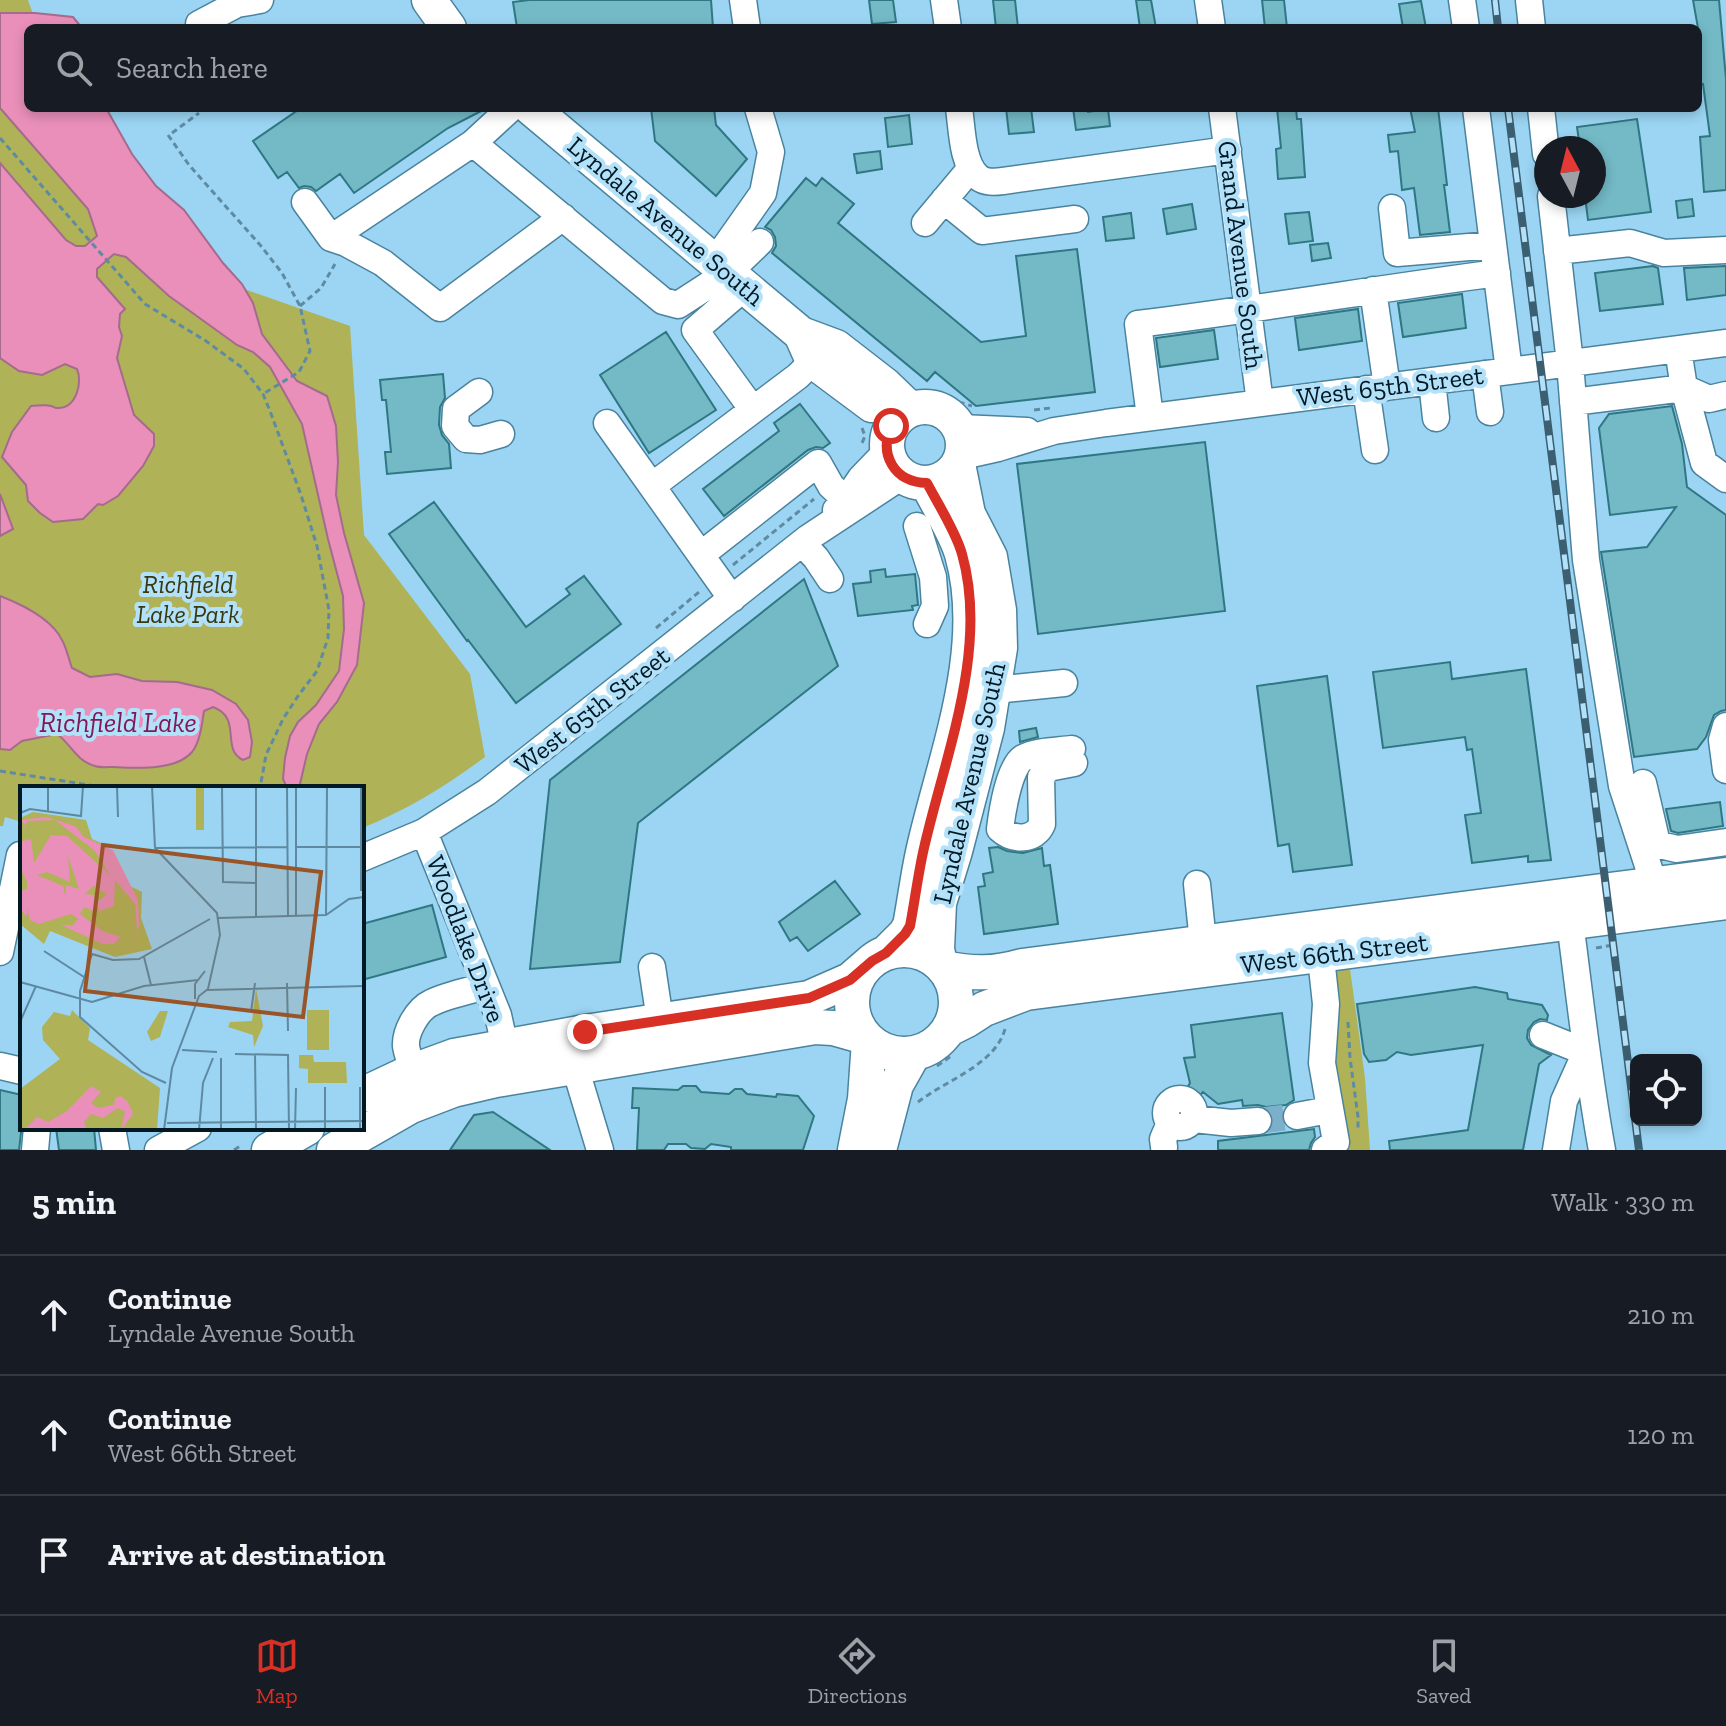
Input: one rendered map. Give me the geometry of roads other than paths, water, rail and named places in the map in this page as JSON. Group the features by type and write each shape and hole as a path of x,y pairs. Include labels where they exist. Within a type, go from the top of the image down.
{"main road":[{"path":"429,0 446,24"},
{"name":"Lyndale Avenue South","path":"536,112 730,273 807,347 836,347 885,385 895,438 961,552 968,583 970,618 961,694 923,850 910,926 879,957"},
{"path":"922,406 944,411 954,419 964,439 950,474 939,480 895,438 922,406"},
{"name":"Lyndale Avenue South","path":"942,966 937,949 939,903 987,728 1000,648 990,557 968,514 964,439"},
{"name":"West 66th Street","path":"1568,909 1654,884 1726,875"},
{"name":"West 66th Street","path":"951,1042 984,1009 1026,993 1319,941 1568,909 1726,902"},
{"name":"West 66th Street","path":"942,966 976,974 1203,942 1319,941"},
{"path":"364,1094 454,1056 809,998 850,980 879,957 900,950 914,951 928,955 950,977 956,998 951,1042 940,1040 928,1049 925,1060 896,1085 879,1150"},
{"path":"879,957 860,974 854,989 852,1006 856,1023 877,1047 925,1060"},
{"path":"364,1130 411,1106 453,1090 496,1080 815,1027 833,1028 867,1039"},
{"path":"855,1150 865,1099 867,1039"},
{"path":"269,1150 304,1130"},
{"path":"338,1143 364,1130"}],"street":[{"path":"199,24 237,4 260,0"},
{"path":"743,0 746,24"},
{"path":"944,0 947,24"},
{"path":"1208,0 1211,24"},
{"path":"1462,0 1465,24"},
{"path":"1529,0 1532,24"},
{"path":"338,241 473,143 507,112"},
{"path":"753,410 695,330 730,273 763,193 771,152 759,112"},
{"path":"960,112 965,154 979,179 989,182 1228,150"},
{"name":"Grand Avenue South","path":"1223,112 1260,403"},
{"path":"1476,112 1497,273 1497,372 1490,412"},
{"path":"1541,112 1544,136"},
{"path":"473,143 663,301 678,305 730,273 760,242"},
{"path":"925,223 971,168"},
{"path":"944,200 982,231 1075,219"},
{"path":"305,202 338,241 383,263 440,308 563,217"},
{"path":"1392,208 1397,253 1493,245"},
{"path":"1552,208 1570,363 1586,560 1622,786 1654,884"},
{"path":"1557,251 1630,243 1664,253 1726,250"},
{"path":"1150,417 1138,324 1497,273"},
{"path":"1373,290 1375,450"},
{"name":"West 65th Street","path":"964,439 998,448 1054,419 1150,417 1726,343"},
{"path":"652,486 798,376 807,347"},
{"path":"1678,349 1684,388 1704,463 1726,479"},
{"path":"1432,381 1436,418"},
{"path":"1573,402 1684,388 1709,399 1726,395"},
{"path":"479,392 456,409 455,426 466,439 480,440 501,434"},
{"path":"607,423 725,588"},
{"name":"West 65th Street","path":"805,541 838,493 861,478 895,438"},
{"name":"West 65th Street","path":"364,857 424,832 487,792 725,588 805,541 895,438"},
{"path":"702,554 818,463 838,493"},
{"path":"917,526 933,577 935,606 927,624 970,618"},
{"path":"805,541 830,579"},
{"path":"995,690 1064,683"},
{"path":"1726,726 1722,740 1726,770"},
{"path":"1643,783 1660,845 1677,849 1726,842"},
{"name":"Woodlake Drive","path":"424,832 498,1015 505,1047"},
{"path":"0,952 20,859"},
{"path":"1197,884 1203,942"},
{"path":"1568,909 1585,1049 1602,1150"},
{"path":"1319,941 1326,1004 1322,1063 1336,1142 1325,1150"},
{"path":"652,967 660,1020"},
{"path":"413,1071 406,1047 407,1037 421,1011 429,1003 486,986"},
{"path":"1543,1035 1585,1049"},
{"path":"1556,1150 1564,1101 1585,1049"},
{"path":"0,1066 20,1071"},
{"path":"575,1067 600,1150"},
{"path":"1297,1116 1329,1110"},
{"path":"1187,1130 1258,1121"},
{"path":"35,1150 37,1130"},
{"path":"112,1130 116,1150"},
{"path":"158,1150 194,1130"}],"water":[{"path":"0,13 73,17 79,24 24,24 24,112 108,112 132,154 156,186 184,210 242,284 253,303 262,334 297,381 327,396 336,426 336,495 364,603 357,665 337,702 319,724 300,784 296,786 286,786 283,779 290,736 339,671 344,629 343,596 302,424 270,367 253,352 237,345 169,296 126,257 114,254 97,269 97,277 125,309 120,314 122,336 117,358 134,415 154,434 154,446 143,466 118,496 103,505 98,504 83,519 53,522 28,501 26,485 2,457 12,432 31,406 56,408 69,404 76,394 79,375 77,369 65,364 42,375 19,371 0,358 0,163 66,240 76,246 85,246 97,236 88,209 0,108"},
{"path":"0,494 13,529 0,536"},
{"name":"Richfield Lake","path":"0,596 27,608 52,626 63,642 72,668 90,677 117,674 142,681 177,682 212,690 236,704 248,720 252,742 250,757 243,760 236,755 227,718 213,707 204,711 199,738 192,752 166,765 97,767 78,756 57,734 22,741 10,750 0,749"}],"tunnel":[{"path":"1258,1121 1297,1116"}],"railway":[{"path":"1495,0 1498,24"},
{"path":"1509,112 1639,1150"}],"park label":[{"name":"Richfield Lake Park","path":"188,599"}]}
